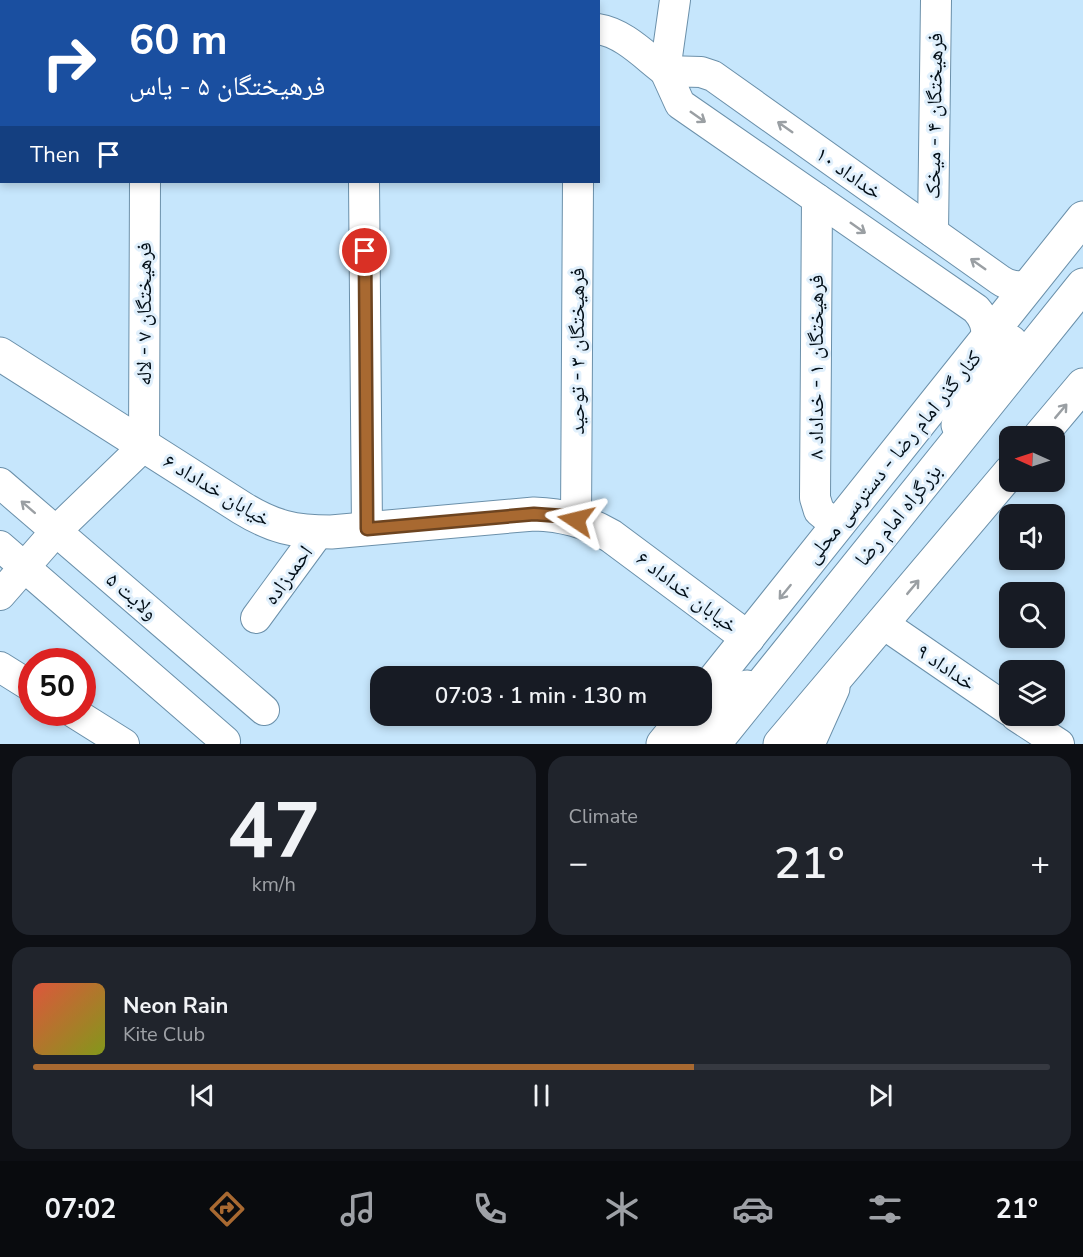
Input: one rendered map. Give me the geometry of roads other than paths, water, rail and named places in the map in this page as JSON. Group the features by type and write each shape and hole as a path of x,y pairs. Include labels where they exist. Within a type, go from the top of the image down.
{"main road":[{"name":"کنار گذر امام رضا - دسترسی محلی","path":"712,683 1083,218"},
{"path":"924,483 994,364 1083,252"},
{"name":"بزرگراه امام رضا","path":"714,744 1083,285"},
{"name":"خیابان خداداد ۶","path":"0,354 252,514 280,527 320,532 534,514 562,516 594,526 611,536 748,638"},
{"path":"1048,426 1083,385"},
{"path":"780,744 999,485"},
{"path":"686,744 800,636"},
{"path":"807,744 840,673"},
{"path":"663,744 678,726"}],"street":[{"path":"665,71 675,0"},
{"name":"فرهیختگان ۴ - میخک","path":"933,232 936,0"},
{"name":"خداداد ۱۰","path":"600,29 621,37 665,71 680,105 975,309 987,328 987,339"},
{"name":"خداداد ۱۰","path":"665,71 701,72 713,76 1007,284 1030,285"},
{"name":"فرهیختگان ۷ - لاله","path":"144,446 145,183"},
{"path":"364,183 367,529"},
{"name":"فرهیختگان ۳ - توحید","path":"576,520 578,183"},
{"name":"فرهیختگان ۱ - خداداد ۸","path":"817,199 815,498 819,511 837,526"},
{"path":"0,595 57,531 144,446"},
{"name":"ولایت ۵","path":"0,483 264,710"},
{"name":"احمدزاده","path":"256,618 320,532"},
{"path":"0,546 225,741"},
{"name":"خداداد ۹","path":"882,623 999,703"},
{"path":"0,667 18,678"},
{"path":"95,726 123,744"},
{"path":"1031,726 1059,744"}]}
